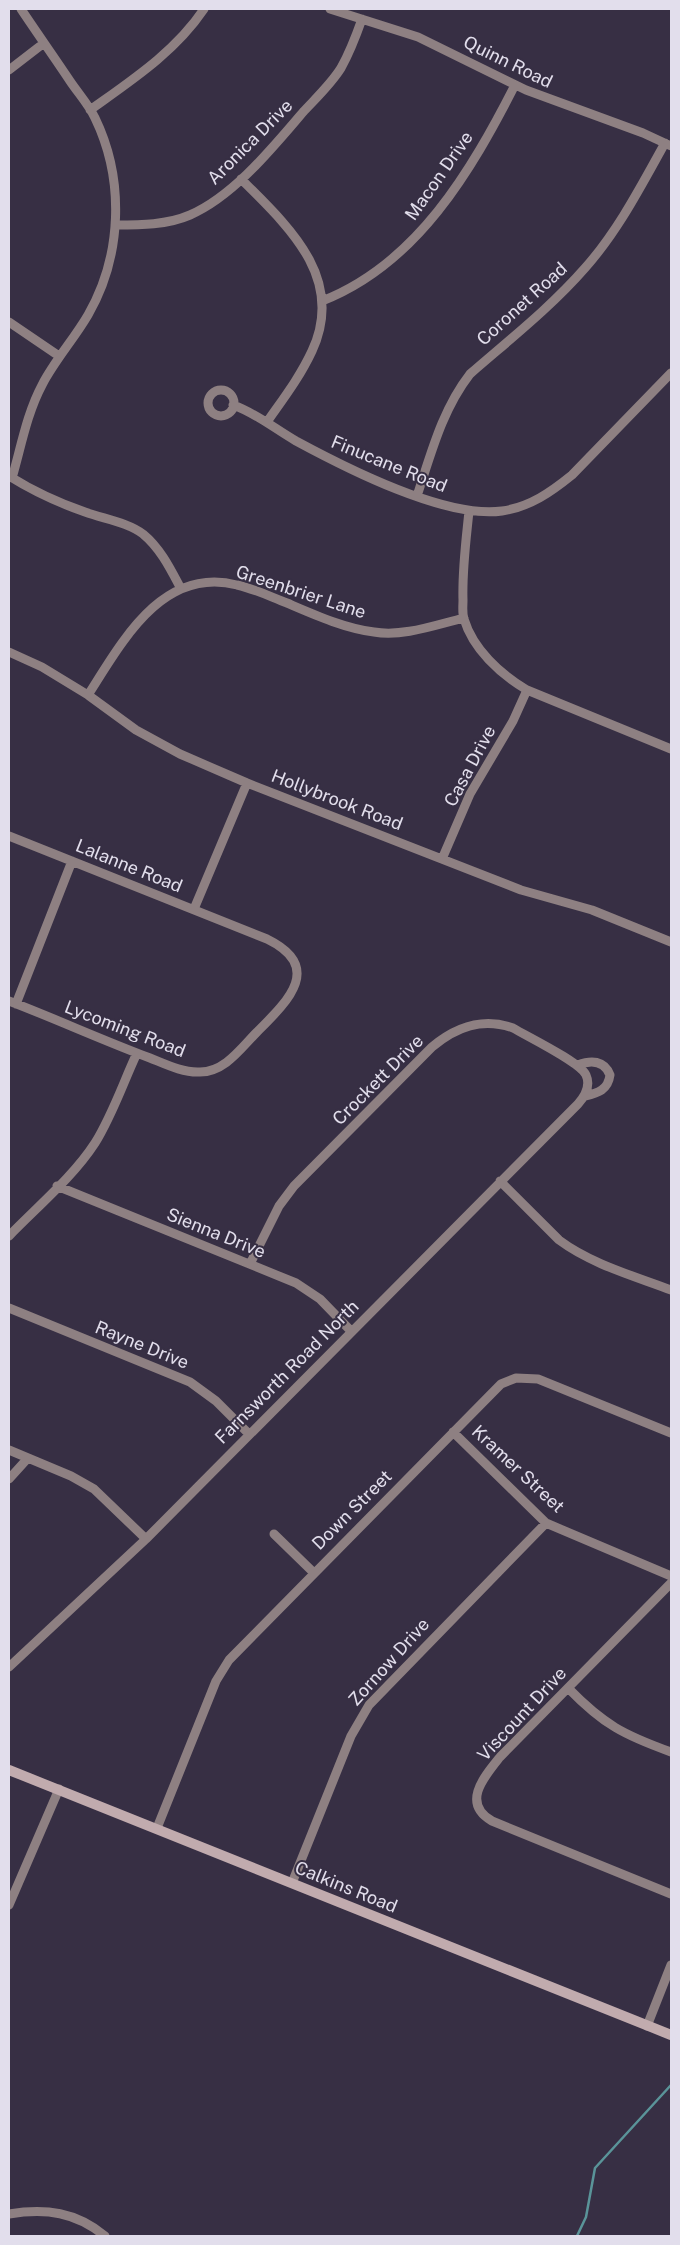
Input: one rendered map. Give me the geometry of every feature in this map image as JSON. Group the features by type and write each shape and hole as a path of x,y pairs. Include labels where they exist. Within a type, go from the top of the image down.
{"main road":[{"name":"Calkins Road","path":"9,1770 671,2036"}],"street":[{"path":"21,9 90,110 107,150 115,196 115,225 112,255 98,294 82,324 59,356 36,398 10,477 76,508 142,533 163,556 180,588"},
{"path":"90,110 150,68 178,41 204,9"},
{"name":"Quinn Road","path":"330,9 418,37 515,85 668,144"},
{"name":"Aronica Drive","path":"115,225 151,224 189,216 210,204 241,179 279,140 335,76 347,57 362,19"},
{"path":"9,70 44,42"},
{"name":"Macon Drive","path":"322,301 343,293 383,266 423,228 442,206 474,159 515,85"},
{"name":"Coronet Road","path":"417,496 444,417 460,388 470,374 561,294 586,267 631,204 668,144"},
{"path":"241,179 291,230 303,246 316,274 322,301 320,327 312,350 294,383 267,422"},
{"path":"9,322 59,356"},
{"name":"Finucane Road","path":"233,405 254,414 326,457 417,496 469,511 502,511 540,498 572,475 671,373"},
{"path":"469,511 463,567 464,618 474,641 487,658 513,682 527,690 671,749"},
{"name":"Greenbrier Lane","path":"88,695 115,652 146,614 163,598 180,588 197,582 236,584 335,622 376,633 394,633 420,629 464,618"},
{"name":"Hollybrook Road","path":"9,652 42,666 158,743 247,783 521,890 592,910 671,942"},
{"name":"Casa Drive","path":"442,859 470,794 508,730 527,690"},
{"name":"Lalanne Road","path":"9,836 194,909 247,783"},
{"path":"13,1002 72,861"},
{"name":"Lycoming Road","path":"13,1002 136,1053 186,1070 212,1071 223,1066 286,1002 296,984 297,973 294,962 288,952 280,945 194,909"},
{"name":"Crockett Drive","path":"250,1264 279,1206 294,1186 432,1047 450,1034 475,1024 503,1024 578,1065 596,1062 604,1066 610,1075 608,1082 602,1090 584,1096"},
{"path":"9,1236 94,1144 109,1116 136,1053"},
{"path":"578,1065 583,1070 587,1079 584,1096"},
{"name":"Farnsworth Road North","path":"9,1667 146,1539 584,1096"},
{"path":"500,1181 558,1240 567,1246 584,1255 671,1290"},
{"name":"Sienna Drive","path":"56,1186 305,1288 329,1307 351,1331"},
{"name":"Rayne Drive","path":"9,1308 190,1382 216,1401 249,1434"},
{"name":"Down Street","path":"157,1828 223,1669 234,1654 501,1384 510,1379 524,1377 549,1383 671,1433"},
{"name":"Kramer Street","path":"453,1432 546,1522 671,1576"},
{"path":"9,1450 72,1476 94,1489 146,1539"},
{"path":"9,1478 28,1458"},
{"name":"Zornow Drive","path":"292,1883 351,1736 369,1705 546,1522"},
{"path":"274,1534 313,1572"},
{"name":"Viscount Drive","path":"671,1583 500,1757 488,1772 477,1794 478,1808 481,1813 492,1821 671,1894"},
{"path":"568,1688 596,1716 617,1730 671,1752"},
{"path":"9,1905 59,1789"},
{"path":"647,2026 671,1965"},
{"path":"9,2214 28,2211 57,2212 82,2220 105,2236"}],"waterway":[{"path":"577,2236 586,2217 595,2168 671,2085"}]}
